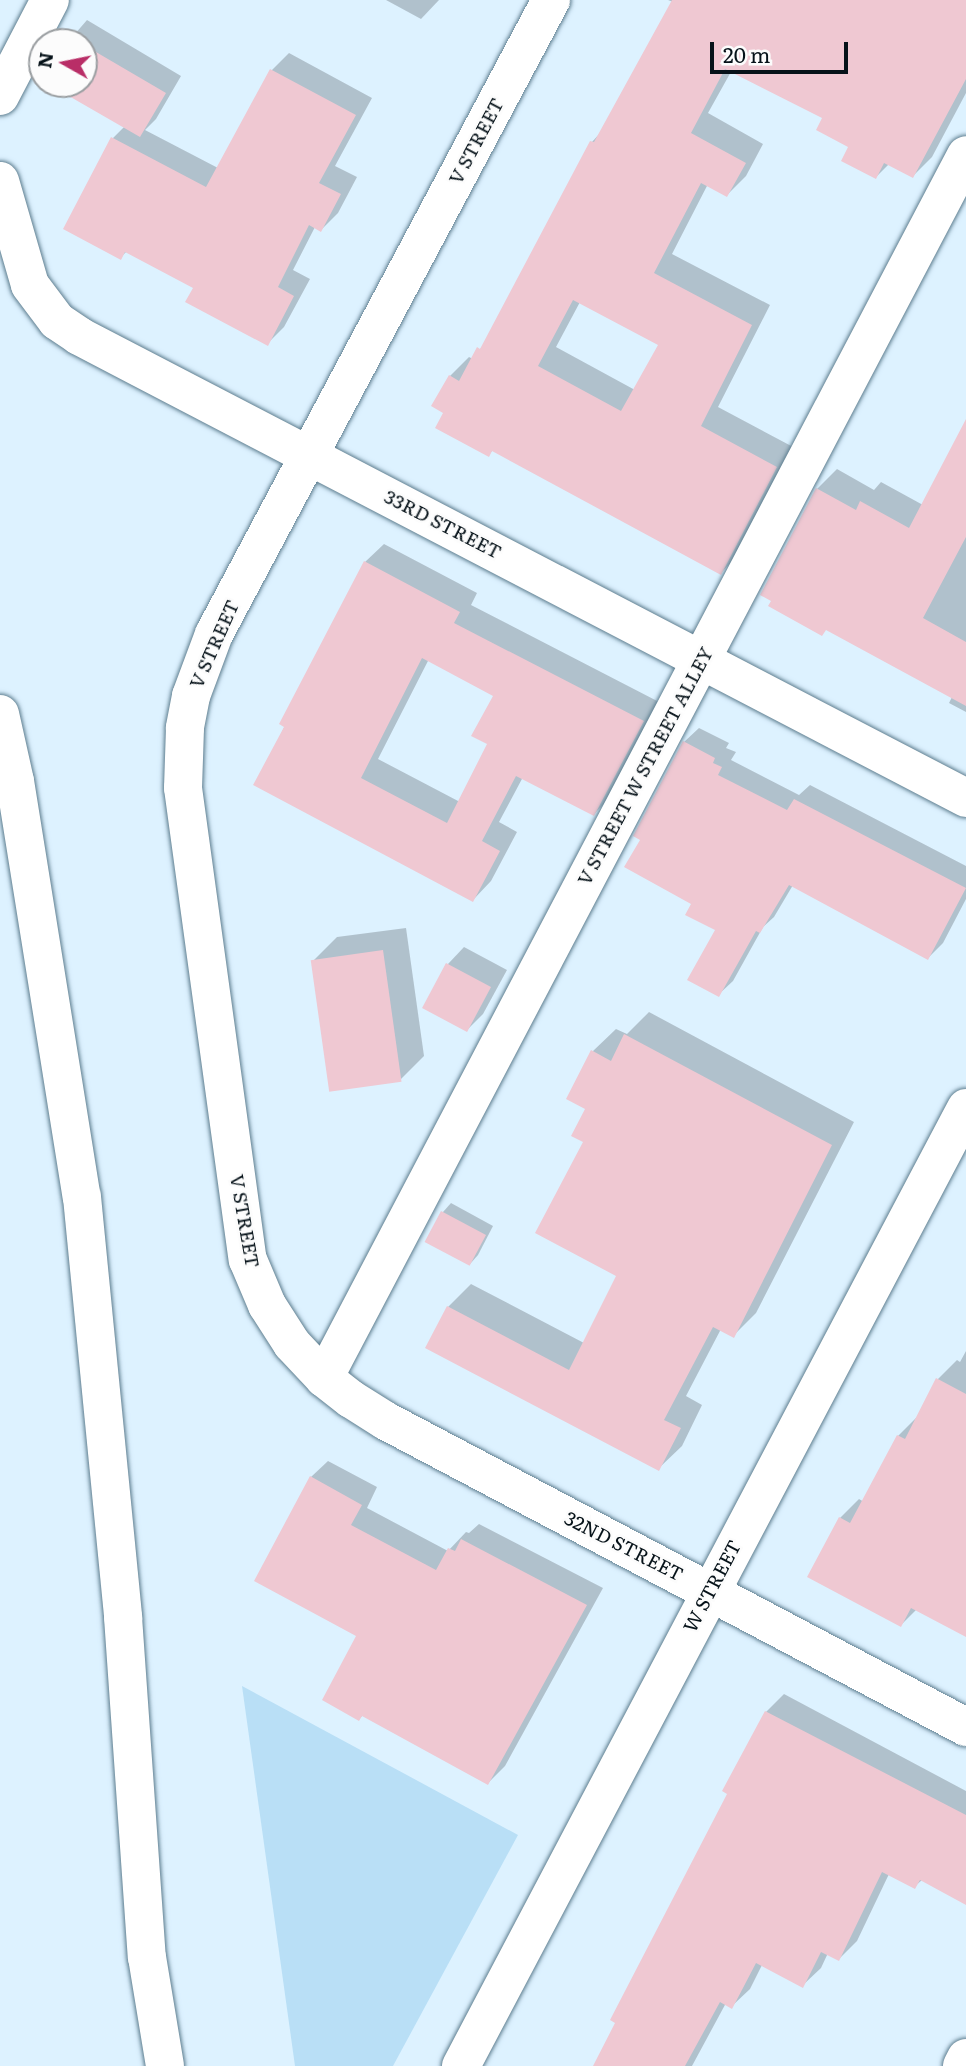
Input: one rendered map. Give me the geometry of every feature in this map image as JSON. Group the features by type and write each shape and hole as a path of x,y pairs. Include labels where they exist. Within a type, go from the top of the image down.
{"main road":[{"path":"0,96 50,0"},
{"name":"V STREET","path":"324,1378 292,1344 267,1305 248,1261 183,788 186,728 202,664 214,634 551,0"},
{"name":"V STREET W STREET ALLEY","path":"324,1378 966,155"},
{"name":"33RD STREET","path":"0,181 30,285 57,321 79,336 966,798"},
{"path":"0,714 17,794 82,1197 123,1617 148,1957 165,2066"},
{"name":"W STREET","path":"461,2066 966,1108"},
{"name":"32ND STREET","path":"324,1378 386,1421 966,1727"},
{"path":"962,2066 966,2058"}],"shaded area":[{"path":"242,1686 518,1835 393,2066 295,2066"}],"building":[{"path":"672,0 966,0 966,79 913,178 884,163 876,179 841,161 848,147 816,130 822,118 725,69 691,133 746,163 727,197 701,183 654,273 752,325 701,426 777,467 721,575 492,451 489,457 435,428 443,413 431,406 449,375 459,381 477,347 480,349 590,141 594,142","holes":["573,300 658,345 621,411 538,366"]},
{"path":"98,53 166,93 140,137 72,98 98,98"},
{"path":"270,69 356,115 319,183 341,194 321,232 309,225 278,287 294,296 268,346 185,302 193,288 125,252 121,260 63,229 111,137 206,187"},
{"path":"966,419 966,537 923,618 966,642 966,706 826,630 822,636 768,606 771,601 760,595 816,488 856,510 860,501 909,528"},
{"path":"364,561 460,612 454,623 644,721 594,816 516,776 482,841 500,851 473,902 253,785 284,727 279,724","holes":["422,658 493,696 471,736 487,744 447,823 361,778"]},
{"path":"683,741 715,758 713,763 722,767 718,775 787,810 794,799 966,888 928,960 789,885 760,933 756,931 719,997 687,980 715,930 685,915 691,904 624,867 640,840 633,836"},
{"path":"383,950 402,1082 329,1092 311,960"},
{"path":"446,963 491,987 467,1032 422,1008"},
{"path":"624,1034 832,1145 734,1338 713,1327 664,1420 681,1428 659,1471 425,1348 447,1306 569,1370 616,1276 535,1233 583,1142 571,1136 585,1109 566,1099 591,1050 611,1061"},
{"path":"441,1211 486,1235 470,1266 425,1242"},
{"path":"936,1378 966,1394 966,1637 911,1608 901,1627 807,1577 839,1517 850,1523 897,1435 905,1439"},
{"path":"310,1476 362,1505 351,1525 436,1570 448,1548 455,1551 461,1539 587,1605 488,1785 362,1716 359,1721 322,1700 356,1636 254,1581"},
{"path":"765,1711 966,1815 966,1905 920,1880 915,1889 882,1872 839,1961 821,1952 803,1988 756,1963 732,2009 720,2002 685,2066 593,2066 615,2023 610,2020 727,1794 722,1791"}]}
